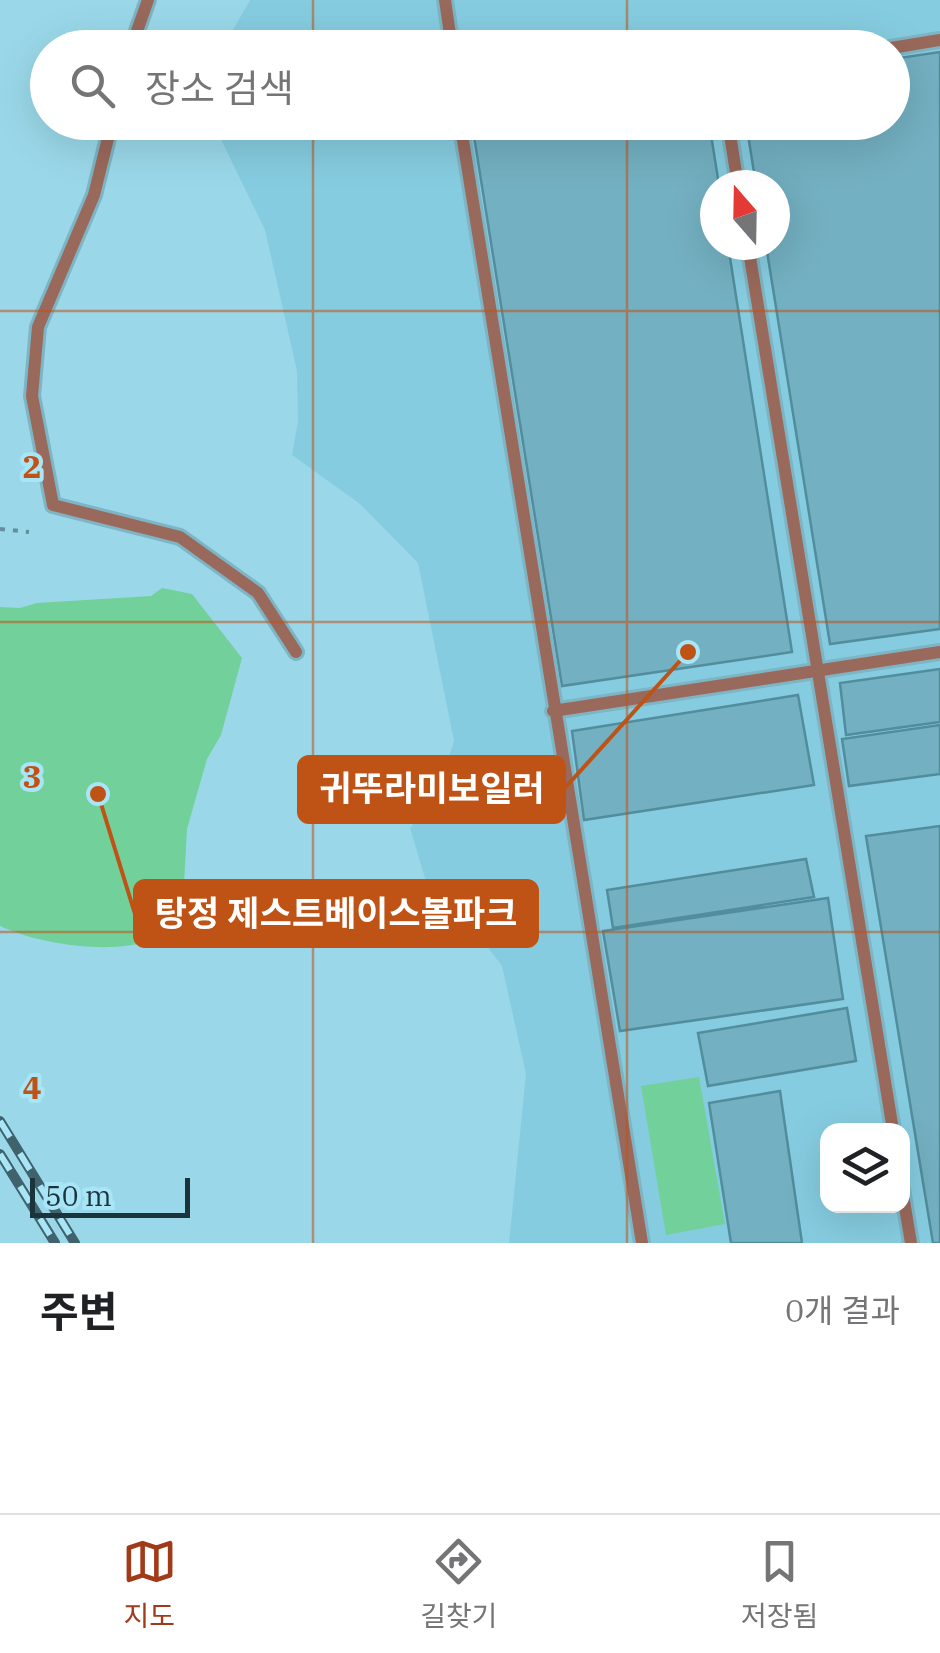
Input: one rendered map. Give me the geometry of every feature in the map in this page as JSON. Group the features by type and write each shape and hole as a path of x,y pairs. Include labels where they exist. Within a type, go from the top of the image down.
{"lane":[{"path":"137,30 148,0"},
{"path":"445,0 449,30"},
{"path":"910,45 940,40"},
{"path":"108,140 94,196 38,328 32,396 53,505 180,536 258,593 296,652"},
{"path":"463,140 642,1243"},
{"path":"731,140 736,170"},
{"path":"750,260 892,1123"},
{"path":"553,710 940,652"},
{"path":"906,1213 912,1243"}],"path":[{"path":"0,528 30,532"}],"shaded area":[{"path":"250,0 940,0 940,1243 509,1243 526,1074 502,966 470,924 425,878 410,828 438,791 454,741 418,563 360,504 292,455 298,421 297,371 265,230 221,140 910,140 910,30 233,30"}],"green space":[{"path":"162,588 192,594 242,658 221,735 207,759 187,829 182,922 154,939 118,947 55,943 0,926 0,607 151,596"},
{"path":"699,1077 725,1224 666,1235 641,1086"}],"building":[{"path":"940,52 940,629 830,644 768,260 790,260 790,170 754,170 749,140 910,140 910,56"},
{"path":"475,140 712,140 717,170 700,170 700,260 730,260 792,652 562,686"},
{"path":"940,669 940,722 846,735 840,683"},
{"path":"798,695 814,785 584,820 572,731"},
{"path":"940,725 940,774 849,786 842,739"},
{"path":"940,826 940,1243 933,1243 866,836"},
{"path":"806,859 814,897 613,928 607,890"},
{"path":"828,898 843,999 620,1031 603,931"},
{"path":"847,1008 856,1061 708,1086 698,1033"},
{"path":"780,1091 802,1243 731,1243 709,1103"}],"railway":[{"path":"0,1121 75,1243"},
{"path":"0,1154 55,1243"}],"place":[{"name":"귀뚜라미보일러","path":"688,652"},
{"name":"탕정 제스트베이스볼파크","path":"98,794"}]}
